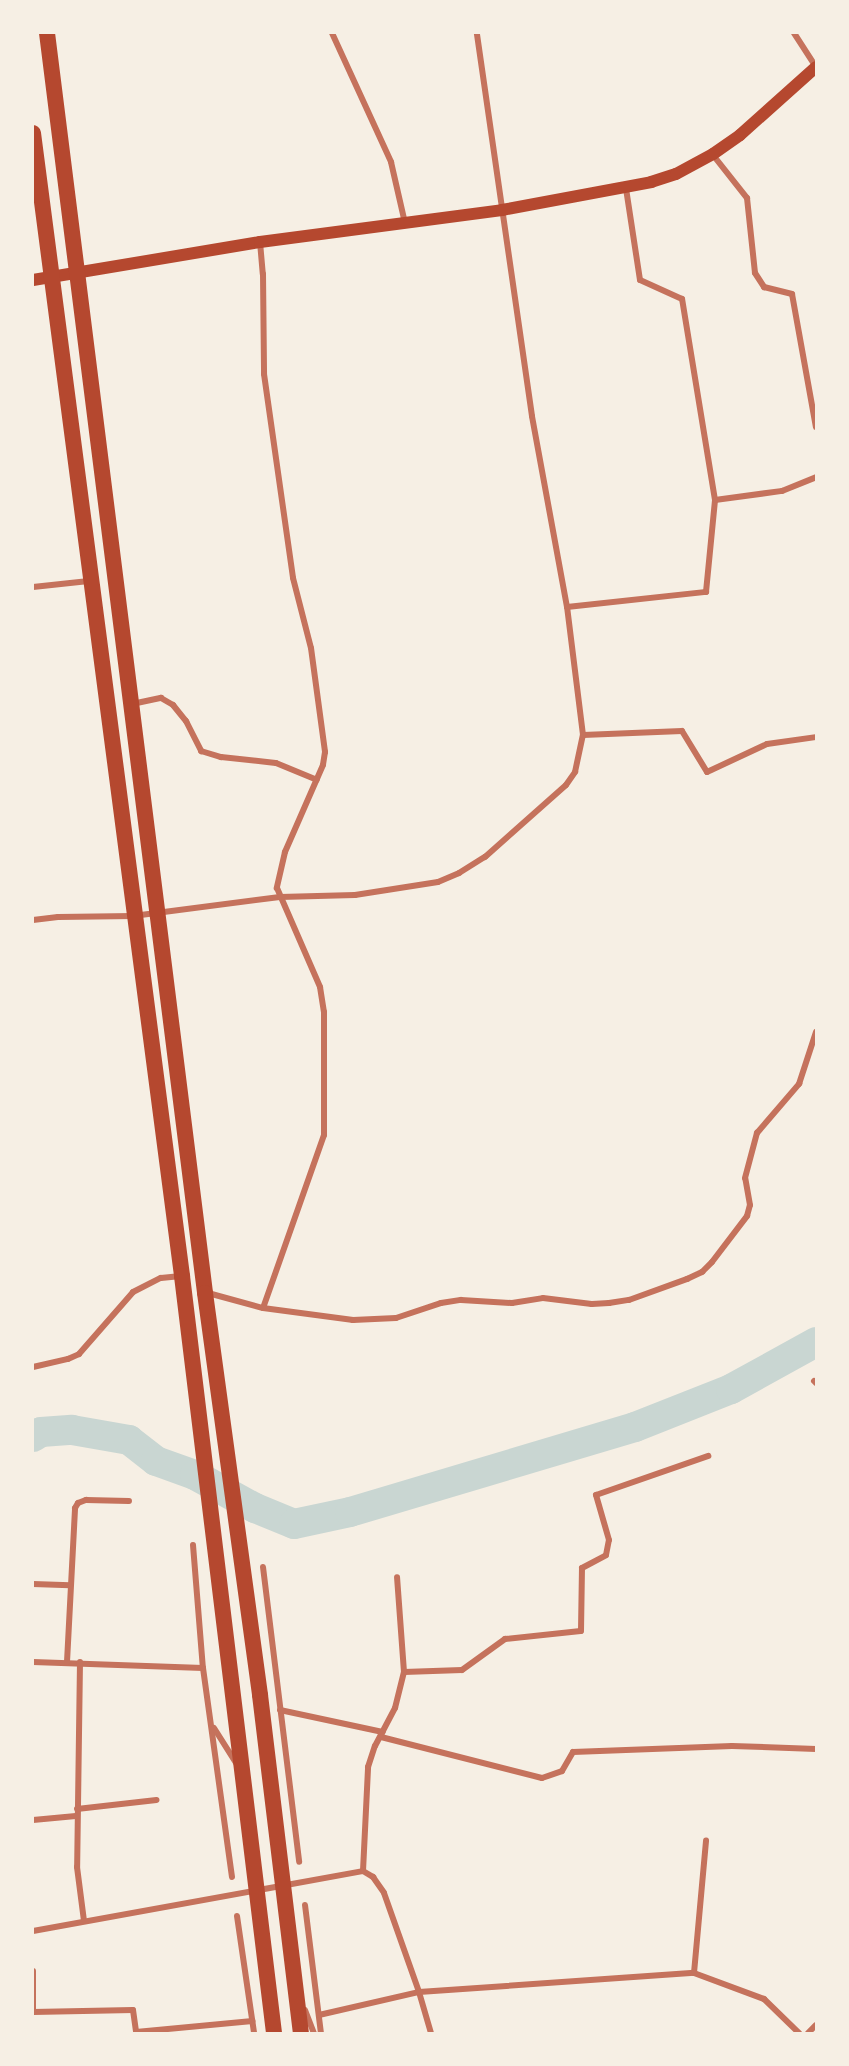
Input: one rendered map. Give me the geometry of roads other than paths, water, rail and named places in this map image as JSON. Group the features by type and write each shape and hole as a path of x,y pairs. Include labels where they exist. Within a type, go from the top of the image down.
{"highway":[{"path":"47,33 75,272 301,2033"},
{"path":"33,133 35,164 52,276 133,916 182,1276 198,1426 258,1890 274,2033"}],"main road":[{"path":"33,280 260,242 502,210 626,188 676,174 713,154 740,135 816,67"}],"street":[{"path":"332,33 387,151 405,223"},
{"path":"33,920 157,914 279,897 355,895 438,882 459,873 485,856 566,785 575,772 583,735 567,607 532,416 477,33"},
{"path":"794,33 816,67"},
{"path":"713,154 747,198 755,273 764,287 792,294 816,427"},
{"path":"567,607 706,592 715,500 682,299 640,280 626,188"},
{"path":"260,242 266,386 293,578 311,648 325,752 317,780 285,852 277,888 320,987 324,1012 324,1135 303,1203 263,1308"},
{"path":"715,500 782,491 816,477"},
{"path":"33,587 91,581"},
{"path":"131,704 161,698 173,705 186,721 201,751 221,757 276,763 317,780"},
{"path":"583,735 682,731 707,772 767,744 816,737"},
{"path":"205,1293 263,1308 352,1320 396,1318 441,1303 461,1300 513,1303 543,1298 592,1304 629,1300 702,1272 747,1216 750,1205 745,1178 757,1133 799,1084 816,1032"},
{"path":"33,1367 79,1354 132,1293 161,1278 182,1276"},
{"path":"404,1672 462,1670 505,1639 581,1631 582,1568 606,1555 609,1540 596,1495 708,1456"},
{"path":"67,1662 75,1508 78,1503 129,1501"},
{"path":"193,1545 203,1668 232,1877"},
{"path":"263,1568 299,1862"},
{"path":"363,1871 368,1767 395,1708 404,1672 405,1650 396,1577"},
{"path":"33,1584 70,1585"},
{"path":"33,1662 203,1668"},
{"path":"80,1662 76,1812 77,1868 84,1922"},
{"path":"280,1710 382,1734 542,1778 562,1771 573,1752 732,1746 816,1749"},
{"path":"212,1725 243,1774"},
{"path":"33,1820 156,1800"},
{"path":"694,1973 706,1841"},
{"path":"33,1931 363,1871 373,1877 384,1893 431,2033"},
{"path":"305,1905 321,2033"},
{"path":"237,1916 254,2033"},
{"path":"33,1971 33,2012 133,2010 136,2032 252,2021"},
{"path":"319,2015 419,1992 694,1973 764,1999 799,2033"},
{"path":"294,1981 314,2033"},
{"path":"808,2033 816,2025"}],"waterway":[{"path":"33,1437 41,1432 72,1430 129,1440 156,1461 195,1475 255,1508 294,1524 350,1512 635,1427 731,1389 816,1342"}]}
